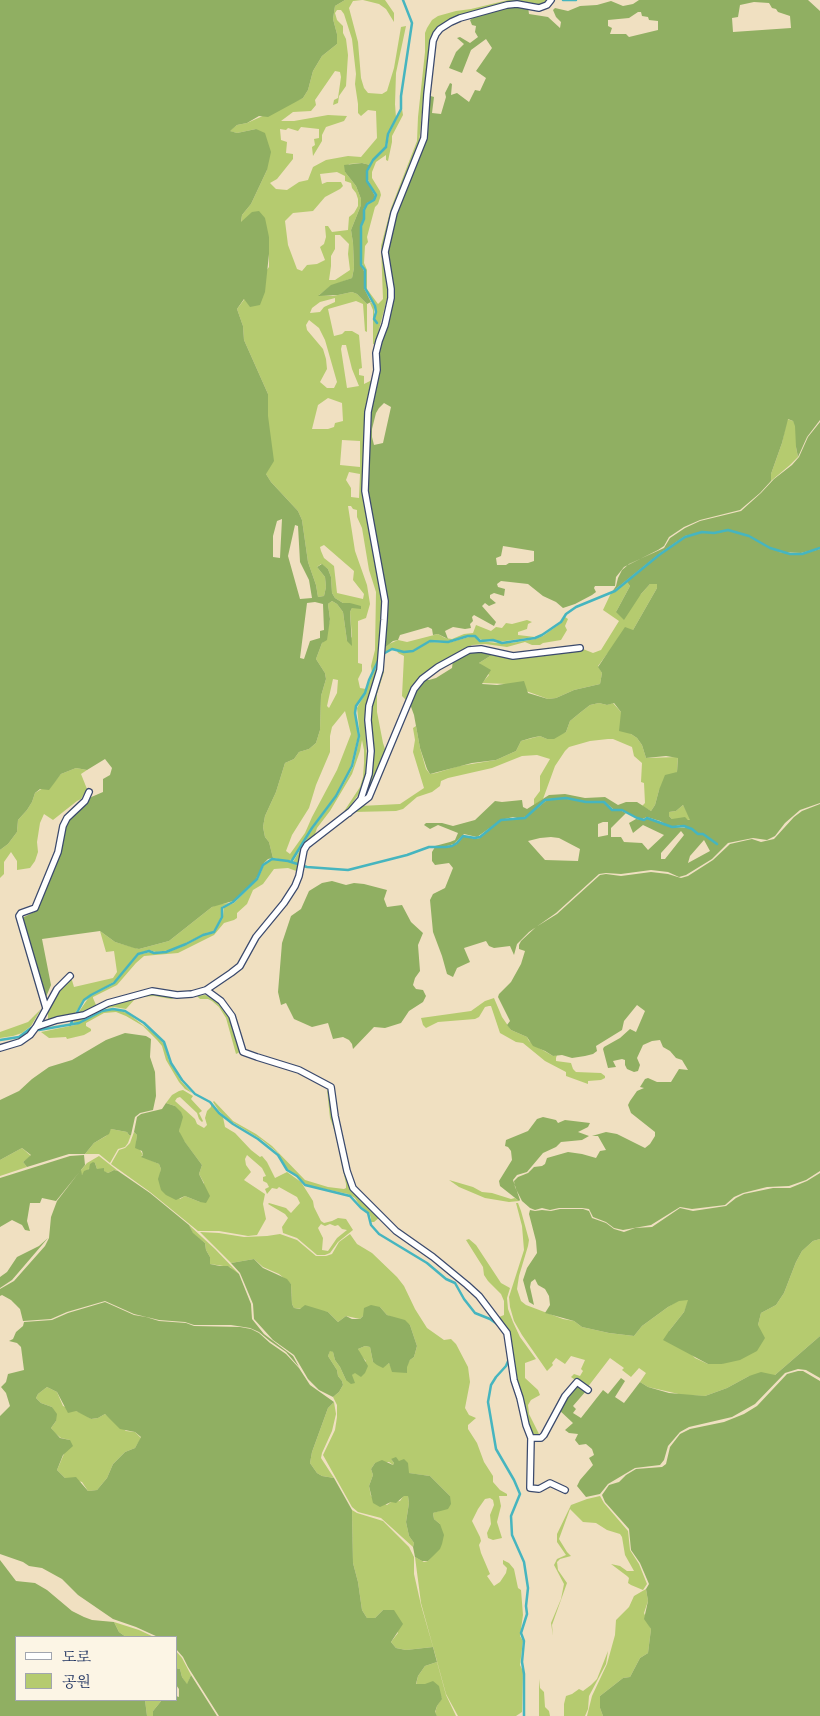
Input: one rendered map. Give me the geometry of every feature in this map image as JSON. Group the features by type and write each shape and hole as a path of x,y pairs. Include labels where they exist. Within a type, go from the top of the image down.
{"street":[{"path":"349,813 361,799 369,774 371,751 369,713 380,670 384,620 385,601 365,490 368,412 376,378 376,354 391,298 385,252 394,213 424,138 433,41 440,29 460,18 507,5 516,4 539,8 547,5 551,0"},
{"path":"36,1027 57,1020 84,1016 108,1002 141,993 152,991 192,994 206,990 240,966 256,937 284,903 295,886 307,845 369,797 414,689 422,679 438,667 463,653 475,649 514,656 580,648"},
{"path":"46,1008 19,916 21,913 35,908 58,852 63,826 67,818 84,801 89,792"},
{"path":"0,1048 30,1035 57,989 70,976"},
{"path":"206,990 221,1001 232,1016 243,1052 299,1070 331,1087 347,1172 353,1188 396,1231 467,1285 507,1333 514,1380 526,1425 532,1438 530,1488 539,1488 550,1483 565,1490"},
{"path":"532,1438 541,1438 544,1435 565,1396 577,1382 588,1390"}],"green space":[{"path":"0,0 345,0 335,6 333,19 337,34 337,44 322,56 313,71 308,90 303,98 268,117 259,116 247,123 237,125 230,131 237,133 256,129 265,133 271,152 267,170 251,204 242,215 241,222 252,212 259,211 265,218 269,237 269,254 265,292 260,305 250,307 244,299 237,309 243,326 244,340 268,394 268,416 274,461 266,474 298,511 302,520 308,562 318,597 324,596 326,587 325,577 317,567 322,564 328,569 331,577 332,593 335,598 343,603 361,606 361,609 352,608 350,612 352,646 347,641 343,612 332,601 328,604 330,619 327,640 322,643 316,659 325,673 326,679 321,696 320,730 316,743 309,749 299,752 294,759 285,763 276,792 265,816 263,827 273,858 268,859 264,863 256,879 233,901 212,907 169,941 139,949 115,942 100,931 42,939 51,985 44,1002 22,918 36,911 52,872 68,818 89,798 103,792 103,779 110,775 112,768 105,759 87,770 76,768 61,774 49,790 40,789 35,793 27,810 18,820 17,832 8,844 0,850","holes":["282,519 280,558 273,557 273,536 277,521","295,525 298,526 300,562 309,580 312,598 300,599 288,556","307,603 323,604 324,630 320,631 320,638 310,641 304,659 300,658"]},
{"path":"345,0 362,0 353,1 349,8 358,42 361,78 364,88 368,93 382,94 387,91 394,68 401,27 406,26 396,73 396,118 388,134 385,147 370,165 362,163 349,164 345,172 356,186 361,199 361,205 351,230 354,268 352,278 331,286 319,295 333,296 352,292 357,294 367,304 367,332 365,331 363,304 356,301 328,309 334,336 345,331 352,331 359,335 362,368 359,369 359,375 364,376 364,384 374,379 367,413 370,527 374,560 383,602 379,658 372,673 371,666 375,650 376,592 369,570 357,510 348,506 355,551 367,585 370,604 366,618 358,621 358,663 362,664 362,671 358,679 360,688 366,689 379,661 365,719 367,765 364,784 345,814 341,816 360,787 363,777 364,750 362,740 352,774 330,811 317,828 300,864 293,862 313,828 337,796 353,767 360,736 357,708 366,692 356,706 355,714 358,736 346,779 327,809 312,827 293,858 289,861 273,858 263,827 265,816 276,792 285,763 294,759 299,752 309,749 316,743 320,730 321,696 326,679 325,673 316,659 325,640 330,619 328,604 332,601 343,612 347,641 352,637 350,612 352,608 350,603 343,603 335,598 332,593 331,577 328,569 321,564 317,567 325,577 326,587 324,596 318,597 308,562 302,520 298,511 266,474 268,394 244,340 243,326 237,309 269,267 269,237 241,223 242,215 251,204 267,170 256,129 237,133 229,131 237,125 247,123 303,98 308,90 313,71 322,56 337,44 337,34 333,19 335,6","holes":["337,10 341,10 352,39 358,113 361,116 368,110 376,111 377,138 361,157 348,156 326,160 313,167 308,180 299,182 287,190 276,189 270,183 277,179 293,159 293,154 286,153 287,142 281,140 280,129 286,130 288,128 298,131 301,127 319,129 319,138 314,139 315,145 312,147 313,156 322,141 322,135 326,127 344,121 347,116 328,115 294,121 281,121 293,112 311,111 316,105 315,100 335,71 340,72 341,77 338,98 334,100 333,105 338,103 339,96 346,86 348,55 343,26 337,20 335,13","337,172 345,176 345,181 351,183 356,193 358,206 349,217 348,230 332,232 328,226 325,226 326,237 324,244 320,247 325,260 317,264 307,265 302,271 297,269 288,245 285,221 293,213 313,211 325,197 343,186 341,182 322,184 320,174","335,235 340,235 349,244 350,270 335,280 329,280 331,256 335,249","335,298 335,302 324,307 320,312 310,313 312,308 320,302","309,320 319,328 325,340 337,382 334,388 327,388 320,382 327,369 326,359 323,349 307,330 306,325","342,345 346,345 352,369 359,386 347,388","328,398 342,403 343,421 335,423 334,427 312,429 318,405","342,440 360,441 360,467 340,465","349,472 360,474 359,498 351,497 351,488 346,480","324,545 354,571 353,580 364,594 363,599 337,593 334,566 324,558 320,547","333,679 338,680 337,693 329,708 327,706","345,711 351,734 337,770 305,833 290,854 286,851 292,835 309,808 316,785 330,752 332,727"]},
{"path":"363,0 385,0 394,13 394,22 386,9 379,4"},
{"path":"508,0 549,0 541,6 458,16 443,23 434,32 423,101 419,144 392,210 383,246 388,295 375,345 373,344 373,310 371,302 374,306 374,319 375,305 365,287 365,270 362,264 361,245 361,225 365,219 364,210 374,200 376,195 368,180 368,171 373,161 387,147 389,134 402,109 403,115 392,136 388,161 386,160 386,155 376,162 372,172 372,178 381,195 375,207 367,237 368,242 365,246 364,263 367,270 367,289 378,304 383,299 381,246 391,208 417,141 425,33 427,28 432,20 438,16 456,11"},
{"path":"639,0 808,0 820,11 820,420 807,437 798,457 795,426 793,421 788,419 771,474 771,481 760,493 740,510 700,520 684,527 669,537 664,546 658,550 624,567 616,577 615,586 595,586 596,592 592,595 563,608 528,584 501,581 497,584 498,587 505,589 504,596 494,593 490,595 490,598 496,603 489,606 485,603 482,606 496,622 494,626 474,615 472,617 473,621 470,624 471,628 453,627 445,631 448,639 438,634 433,635 432,629 428,627 400,635 398,640 393,641 382,650 386,601 367,501 368,423 377,353 390,310 386,252 391,229 423,146 427,95 434,97 432,113 441,114 446,97 445,93 450,83 452,84 451,95 457,93 469,102 475,90 480,91 486,78 476,71 492,48 486,39 471,50 462,73 449,68 456,52 464,44 457,38 460,37 470,43 478,37 475,32 476,26 472,25 470,20 473,16 508,7 528,7 529,14 548,17 560,28 561,22 553,10 555,8 568,11 580,6 597,5 611,1 623,6 633,4","holes":["754,2 769,3 778,12 790,16 791,28 733,32 732,18 738,17 740,5","641,12 642,16 648,17 649,20 658,21 658,30 629,37 626,34 610,34 612,28 608,26 608,20 629,18","384,403 391,407 383,443 374,445 372,429 379,408","503,546 534,551 534,561 528,563 497,565 496,558 501,556"]},
{"path":"362,163 370,165 367,171 367,181 375,196 374,200 367,203 363,210 364,219 361,226 361,265 364,271 364,288 371,302 367,304 357,294 352,292 318,296 331,285 352,278 354,268 351,230 361,205 361,199 356,186 345,172 344,165"},
{"path":"787,419 793,421 796,426 798,457 771,481 771,474 782,443"},
{"path":"820,422 820,548 801,553 779,552 802,554 820,549 820,803 800,810 785,823 775,836 767,840 753,838 728,843 712,859 686,875 679,877 668,872 651,870 621,874 599,874 556,913 529,932 517,944 514,955 510,946 494,948 489,946 486,941 464,948 470,962 457,968 453,977 447,974 433,932 430,900 433,894 445,888 453,868 449,863 435,865 432,861 432,852 435,847 446,848 457,844 464,836 475,839 480,838 500,821 521,819 513,817 501,820 477,837 464,834 454,844 447,846 435,846 455,840 458,833 438,825 430,829 424,825 426,823 442,823 453,826 475,820 495,801 522,800 523,807 527,809 549,795 565,794 585,798 605,797 618,805 626,802 637,802 651,811 655,805 665,775 677,772 678,758 666,756 646,758 642,745 637,738 631,734 619,731 621,712 614,703 607,705 599,703 590,705 581,712 570,721 566,732 554,739 540,736 531,738 521,741 516,751 496,760 472,763 430,774 420,748 410,704 415,689 423,679 436,678 452,668 453,660 474,651 495,653 479,663 491,670 482,684 497,685 524,681 528,693 548,699 600,684 602,673 598,667 625,627 633,630 657,588 657,584 650,584 624,620 616,612 630,586 627,582 659,555 685,537 702,532 685,536 659,554 612,592 622,570 629,564 664,548 670,538 685,528 700,521 741,511 774,479 792,465 799,457 808,437","holes":["566,798 583,801 604,801 613,809 622,810 637,818 647,817 672,827 680,825 690,828 671,827 647,818 643,820 636,819 629,823 633,833 643,825 664,835 648,850 642,843 624,842 621,837 611,837 611,828 626,813 613,810 603,802 588,802 567,799 551,799 535,810 546,799","683,805 690,820 685,817 672,819 669,816 669,812 676,811","608,822 608,835 598,837 598,824","681,831 684,835 665,859 661,859 661,853","540,838 559,838 580,849 578,861 545,860 528,841","704,840 710,851 688,863 690,856"]},
{"path":"627,582 630,586 616,612 641,594 650,584 657,584 657,588 633,630 607,654 598,666 602,673 600,684 548,699 507,684 482,683 489,675 479,663 495,653 506,656 583,649 593,653 601,650 619,621 603,610 611,593"},
{"path":"565,617 568,619 565,626 567,630 561,640 540,645 532,645 525,642 507,647 485,644 472,645 423,676 411,690 408,702 402,696 404,656 397,651 409,652 430,642 448,643 469,637 475,637 480,641 497,643 512,643 535,639 543,636 561,623"},
{"path":"527,620 532,622 528,624 527,629 518,632 518,635 535,637 498,642 482,640 475,636 466,636 448,641 430,641 411,651 404,652 392,649 382,653 382,650 389,644 398,640 407,642 438,634 452,639 464,634 473,633 476,625 491,631 496,627 502,628 506,623 512,624"},
{"path":"381,666 384,672 377,694 377,712 386,752 364,798 370,774 369,716"},
{"path":"599,703 607,705 613,703 621,712 631,734 642,745 646,758 678,757 677,772 659,790 655,805 651,811 642,806 645,803 644,783 641,782 642,763 634,756 632,747 613,739 608,739 590,741 569,747 555,766 543,799 534,805 534,799 540,791 540,776 550,759 537,755 522,756 492,768 448,778 441,781 440,786 432,792 417,797 403,809 396,811 353,812 360,806 400,804 424,788 413,752 415,740 413,728 416,726 426,769 430,774 459,766 496,760 516,751 521,741 540,736 547,739 566,732 570,721 590,705"},
{"path":"76,768 87,770 81,774 87,789 81,799 53,820 44,814 40,823 37,842 38,852 35,861 30,868 17,870 17,861 11,852 4,862 4,874 0,878 0,850 8,844 17,832 18,820 27,810 35,793 56,780 61,774"},
{"path":"820,804 820,1171 806,1180 789,1186 767,1187 743,1193 734,1197 725,1205 692,1209 680,1207 651,1225 623,1230 614,1228 606,1222 593,1217 589,1209 559,1208 550,1210 542,1208 535,1210 530,1208 522,1201 515,1187 514,1181 518,1177 528,1173 534,1167 542,1166 547,1158 568,1152 596,1158 600,1151 606,1150 598,1136 592,1136 606,1132 617,1134 645,1148 655,1136 655,1132 631,1113 628,1105 630,1101 637,1091 644,1088 640,1087 645,1079 648,1078 657,1082 671,1082 679,1069 688,1070 682,1060 676,1058 663,1047 660,1040 643,1045 637,1058 640,1065 638,1071 634,1072 627,1069 625,1060 622,1059 613,1061 616,1067 608,1068 603,1049 630,1029 636,1032 645,1011 637,1005 624,1021 622,1030 596,1046 597,1051 593,1054 585,1056 572,1058 562,1055 553,1056 533,1046 527,1037 511,1030 507,1025 510,1021 498,997 511,982 521,964 525,951 519,949 521,941 536,927 557,914 600,875 621,876 651,872 681,878 688,876 713,860 730,844 752,839 761,842 774,839 794,817 802,811"},
{"path":"683,805 691,820 672,819 669,816 669,812 676,811"},
{"path":"272,859 287,861 301,866 299,872 288,868 274,869 263,884 253,890 247,904 237,913 237,918 224,923 214,935 178,953 144,956 117,985 93,997 96,1005 82,1015 76,1016 89,997 112,985 138,955 150,952 166,953 204,935 214,933 223,916 224,907 234,903 258,879 264,865"},
{"path":"332,881 346,885 354,883 364,884 387,890 384,899 387,907 402,905 411,922 423,933 418,945 420,971 413,985 416,989 423,990 426,996 423,1002 409,1011 401,1023 385,1028 374,1027 353,1049 349,1040 343,1037 333,1039 328,1023 312,1027 294,1019 286,1003 281,1005 278,992 282,943 291,916 301,909 309,891 322,883"},
{"path":"229,903 222,907 221,917 213,932 206,933 172,950 156,952 149,950 137,954 115,981 85,999 72,1017 48,1019 48,1008 58,990 71,977 74,987 113,978 117,972 114,951 106,952 100,931 115,942 139,949 169,941 212,907 218,904"},
{"path":"153,992 177,997 171,999 154,996 140,997 135,999 126,1009 107,1008 94,1013 80,1022 73,1023 75,1019 99,1008"},
{"path":"205,995 215,999 228,1014 240,1052 236,1054 226,1018 219,1007 208,999 200,999 197,996"},
{"path":"494,998 502,1017 511,1030 527,1037 529,1041 553,1056 557,1055 556,1061 571,1063 576,1072 601,1073 605,1078 588,1081 588,1084 566,1076 566,1072 545,1061 523,1043 516,1042 500,1033 491,1006 485,1007 479,1017 475,1019 438,1022 426,1028 423,1025 421,1018 471,1011 485,1001"},
{"path":"41,1009 31,1026 22,1033 0,1038 0,1032 28,1022"},
{"path":"106,1010 117,1010 127,1013 155,1034 164,1044 169,1061 181,1081 192,1093 179,1082 166,1060 162,1046 157,1040 143,1026 126,1016 116,1012 104,1013 86,1023 86,1026 91,1031 84,1035 67,1039 66,1037 49,1038 41,1032 75,1025"},
{"path":"125,1033 146,1036 151,1039 150,1057 155,1072 156,1096 153,1110 140,1113 135,1117 131,1135 127,1132 111,1129 109,1134 94,1143 85,1154 69,1154 27,1167 23,1162 31,1155 22,1148 0,1160 0,1100 19,1091 49,1067 72,1060 106,1040"},
{"path":"183,1090 193,1096 191,1099 202,1111 199,1113 202,1122 197,1113 180,1097 175,1101 195,1119 197,1124 204,1128 207,1125 205,1118 211,1103 223,1117 225,1127 235,1133 251,1150 260,1157 262,1156 275,1178 287,1172 301,1182 313,1201 321,1221 324,1223 338,1218 346,1219 353,1230 338,1242 330,1253 325,1255 317,1255 297,1238 283,1233 282,1227 288,1218 285,1214 268,1204 286,1208 291,1213 300,1203 297,1197 279,1187 277,1189 272,1188 267,1194 265,1189 269,1187 263,1181 263,1177 266,1176 262,1168 247,1155 245,1159 246,1165 251,1172 244,1180 265,1194 263,1204 266,1219 257,1235 248,1236 219,1231 198,1231 150,1192 111,1164 119,1150 125,1148 130,1143 134,1132 137,1135 136,1143 143,1155 141,1156 159,1164 161,1169 160,1175 180,1199 185,1196 200,1202 204,1183 199,1174 202,1165 181,1137 175,1106 166,1103 172,1095","holes":["321,1224 325,1226 330,1224 338,1225 342,1229 347,1230 337,1238 328,1251 322,1250 323,1238 318,1228"]},
{"path":"327,1090 349,1182 380,1217 374,1222 370,1222 369,1213 360,1206 355,1198 348,1194 306,1185 286,1168 278,1153 262,1140 229,1120 213,1102 233,1121 272,1146 305,1180 328,1187 344,1189 346,1184 335,1132 330,1118"},
{"path":"166,1103 175,1106 183,1117 179,1131 202,1165 199,1174 210,1196 206,1203 185,1196 176,1200 166,1195 161,1190 158,1179 161,1169 159,1164 141,1157 143,1155 142,1151 135,1148 137,1135 134,1132 137,1117 141,1114 162,1109"},
{"path":"543,1117 556,1120 558,1123 565,1120 590,1123 588,1127 578,1132 589,1136 582,1140 561,1142 556,1147 543,1153 527,1172 517,1175 513,1180 519,1201 500,1186 499,1181 512,1160 511,1151 505,1146 506,1140 528,1131 537,1119"},
{"path":"111,1129 127,1132 131,1135 125,1147 118,1149 110,1163 99,1154 85,1154 94,1143 106,1136"},
{"path":"22,1148 31,1156 23,1162 27,1167 0,1176 0,1160"},
{"path":"84,1155 85,1165 56,1201 42,1198 40,1203 30,1203 27,1221 30,1231 25,1230 22,1225 12,1220 0,1227 0,1178 70,1156"},
{"path":"99,1156 118,1171 114,1170 108,1173 97,1169 95,1163 82,1175 81,1170 87,1163"},
{"path":"93,1162 97,1169 104,1168 104,1171 108,1173 114,1170 118,1171 150,1193 189,1225 193,1233 205,1243 210,1257 210,1264 228,1266 239,1274 251,1304 252,1319 264,1334 293,1356 299,1367 286,1352 259,1332 250,1328 231,1325 194,1325 185,1322 159,1320 134,1314 105,1301 67,1312 51,1319 23,1321 20,1309 11,1300 2,1295 0,1296 0,1289 14,1281 45,1246 49,1238 51,1217 57,1201 81,1170 82,1175"},
{"path":"820,1173 820,1239 813,1241 802,1251 784,1293 776,1305 761,1313 758,1325 765,1338 757,1351 740,1360 722,1364 708,1364 663,1340 684,1312 688,1300 679,1301 668,1307 642,1326 634,1336 582,1327 574,1321 545,1313 550,1305 549,1296 535,1279 531,1282 530,1287 534,1305 529,1302 523,1280 527,1268 537,1253 529,1214 530,1210 583,1209 589,1211 592,1218 624,1232 635,1228 652,1227 680,1208 693,1211 726,1206 744,1194 773,1188 790,1188"},
{"path":"449,1180 473,1187 482,1192 511,1199 515,1198 519,1201 509,1202 485,1198 459,1187"},
{"path":"516,1203 518,1203 521,1211 529,1240 517,1289 521,1301 526,1305 563,1319 574,1321 582,1327 634,1336 642,1326 668,1307 679,1300 689,1300 684,1312 669,1331 695,1358 708,1364 722,1364 758,1325 761,1313 776,1305 784,1293 802,1251 813,1241 820,1239 820,1336 775,1375 749,1376 727,1388 705,1396 683,1395 648,1387 640,1382 646,1373 639,1368 631,1377 622,1370 624,1368 610,1358 587,1388 571,1377 574,1374 580,1376 585,1360 571,1356 565,1364 556,1358 552,1363 553,1365 547,1371 522,1335 514,1321 510,1307 509,1297 524,1250 522,1226"},
{"path":"189,1225 239,1274 230,1267 210,1264 210,1257 205,1243 193,1234"},
{"path":"200,1232 244,1237 280,1234 297,1240 316,1256 332,1254 339,1242 350,1234 357,1244 372,1253 397,1277 427,1328 444,1340 451,1339 456,1344 468,1367 470,1382 465,1408 469,1415 476,1418 468,1425 468,1429 493,1476 493,1482 500,1490 507,1494 507,1496 499,1496 501,1506 497,1522 502,1538 493,1540 488,1538 487,1533 491,1524 490,1515 494,1505 493,1500 490,1498 485,1499 472,1521 480,1537 481,1553 490,1574 487,1576 494,1586 500,1582 506,1573 507,1568 503,1564 503,1560 514,1569 518,1588 521,1590 523,1615 520,1636 523,1641 520,1665 523,1671 522,1712 516,1716 458,1716 446,1694 421,1603 415,1557 424,1562 428,1561 433,1555 440,1524 434,1519 433,1513 439,1511 450,1496 430,1476 408,1473 399,1461 391,1459 394,1463 393,1465 389,1462 375,1463 371,1469 373,1475 369,1486 371,1496 387,1505 391,1502 400,1501 404,1495 408,1496 409,1503 406,1522 409,1536 414,1543 413,1547 381,1518 358,1512 352,1507 323,1455 335,1430 337,1405 333,1397 343,1385 337,1370 328,1356 330,1350 333,1352 335,1360 346,1380 366,1361 360,1355 358,1349 365,1346 370,1347 373,1362 386,1365 389,1363 391,1367 407,1373 406,1367 414,1357 417,1346 410,1325 387,1315 380,1307 360,1319 346,1316 338,1322 328,1312 294,1308 291,1284 279,1274 263,1267 254,1259 231,1263"},
{"path":"48,1238 12,1280 0,1288 0,1277 7,1272 17,1257 39,1246"},
{"path":"469,1239 476,1245 501,1283 510,1288 507,1298 508,1309 520,1337 536,1359 525,1363 525,1378 538,1390 540,1395 531,1400 528,1405 529,1414 540,1436 533,1436 531,1433 516,1379 509,1333 497,1318 504,1315 504,1301 501,1294 484,1275 483,1267 466,1240"},
{"path":"254,1259 263,1268 287,1279 291,1284 294,1308 300,1309 305,1305 328,1312 338,1322 346,1316 352,1319 360,1319 363,1316 364,1308 371,1305 380,1307 387,1315 405,1320 410,1325 417,1346 414,1357 410,1360 407,1367 407,1373 392,1372 389,1363 383,1368 377,1365 373,1362 370,1347 365,1346 358,1349 368,1366 361,1377 355,1373 352,1375 355,1383 351,1384 346,1380 335,1360 333,1352 330,1351 328,1356 337,1370 343,1385 333,1397 319,1390 308,1379 294,1355 273,1340 254,1319 253,1304 240,1273 231,1263"},
{"path":"105,1302 134,1315 159,1321 186,1323 194,1326 251,1329 286,1354 299,1368 310,1385 334,1402 328,1408 312,1452 310,1463 317,1473 334,1478 352,1510 353,1563 362,1610 367,1618 375,1618 383,1610 394,1610 403,1624 391,1642 396,1648 406,1650 433,1647 437,1662 425,1666 418,1676 416,1684 425,1684 433,1681 439,1686 442,1699 435,1712 437,1716 219,1716 178,1651 178,1636 156,1636 113,1619 78,1595 62,1579 42,1568 29,1566 0,1554 0,1416 10,1406 6,1393 1,1387 6,1382 8,1374 24,1370 21,1347 17,1343 9,1341 13,1339 24,1322 52,1320","holes":["47,1387 57,1392 68,1413 76,1411 91,1419 105,1414 120,1429 135,1432 141,1437 135,1448 125,1452 113,1464 107,1478 97,1490 88,1491 76,1477 65,1478 57,1470 63,1455 73,1446 70,1440 60,1438 51,1428 56,1421 57,1414 52,1407 41,1403 36,1398 38,1394"]},
{"path":"820,1336 820,1378 806,1370 798,1369 785,1373 755,1404 732,1417 689,1427 680,1432 668,1446 664,1460 660,1465 635,1468 608,1484 600,1494 586,1497 577,1486 593,1465 589,1458 594,1455 592,1449 586,1444 579,1445 575,1440 578,1434 569,1433 565,1430 573,1423 558,1409 577,1384 586,1391 573,1406 576,1409 573,1413 581,1418 603,1390 608,1394 621,1378 625,1381 615,1397 624,1403 640,1382 648,1387 669,1393 705,1396 761,1372 775,1375"},
{"path":"803,1371 820,1381 820,1716 603,1716 600,1708 600,1696 623,1678 630,1677 640,1658 648,1653 651,1629 644,1619 648,1601 646,1589 649,1584 640,1563 631,1550 629,1529 605,1502 602,1495 609,1485 619,1482 636,1469 662,1467 666,1464 670,1447 680,1434 690,1429 724,1422 744,1414 757,1406 787,1374"},
{"path":"47,1387 57,1392 63,1406 84,1414 91,1419 105,1414 126,1431 135,1432 141,1438 135,1448 125,1452 113,1464 107,1478 97,1490 88,1491 82,1482 65,1478 57,1470 70,1440 61,1438 55,1433 51,1428 56,1421 52,1407 41,1403 36,1398"},
{"path":"334,1402 336,1414 332,1431 321,1458 334,1478 317,1473 310,1463 312,1452 328,1408"},
{"path":"396,1457 399,1461 404,1459 408,1463 409,1473 430,1476 450,1496 451,1504 448,1509 433,1513 434,1519 440,1524 444,1535 440,1549 428,1561 422,1561 415,1557 414,1543 409,1536 406,1522 409,1503 408,1496 404,1496 396,1503 391,1502 380,1507 373,1503 369,1486 373,1475 371,1469 375,1463 382,1460 393,1465 394,1463 391,1459"},
{"path":"600,1496 628,1531 630,1550 639,1564 647,1584 643,1590 631,1585 628,1583 629,1578 611,1564 620,1566 627,1571 634,1571 625,1555 620,1534 607,1530 596,1523 583,1522 570,1509 559,1539 571,1556 560,1559 557,1562 558,1570 567,1583 552,1625 553,1636 551,1623 561,1599 564,1584 554,1565 557,1559 566,1555 557,1542 557,1534 571,1505"},
{"path":"352,1510 383,1521 409,1547 414,1557 414,1574 433,1647 406,1650 396,1648 391,1642 398,1633 383,1610 375,1618 367,1618 362,1610 353,1563"},
{"path":"0,1560 16,1581 35,1583 47,1590 72,1611 84,1617 92,1620 114,1622 119,1632 125,1636 15,1636 15,1701 145,1701 147,1716 0,1716"},
{"path":"646,1589 648,1601 644,1613 651,1629 648,1653 640,1658 630,1677 623,1678 600,1696 600,1708 603,1716 587,1716 592,1696 607,1664 615,1635 616,1620 629,1607 634,1596"},
{"path":"114,1622 152,1636 125,1636 119,1632"},
{"path":"608,1651 606,1664 589,1696 588,1709 585,1716 564,1716 566,1696 579,1689 583,1691 597,1679"},
{"path":"178,1653 191,1675 187,1685 182,1677 180,1669 178,1668"},
{"path":"437,1662 446,1695 456,1716 437,1716 435,1713 442,1698 425,1684 416,1685 418,1676 425,1666"},
{"path":"178,1668 187,1684 191,1675 217,1716 153,1716 153,1711 161,1701 178,1701"},
{"path":"539,1679 540,1688 544,1692 545,1707 549,1711 550,1716 539,1716"},
{"path":"145,1701 161,1701 153,1711 153,1716 147,1716"}],"waterway":[{"path":"377,323 374,319 375,306 365,288 365,270 361,265 361,226 364,219 364,210 367,204 374,200 376,195 367,181 367,171 373,160 386,147 388,134 401,109 401,96 412,23 403,0"},
{"path":"563,0 576,0"},
{"path":"383,654 392,649 404,652 413,651 430,641 448,642 468,636 475,636 480,641 493,640 502,643 535,638 561,622 566,614 576,607 615,591 659,555 685,537 702,532 714,533 728,530 749,536 770,548 790,554 802,554 820,548"},
{"path":"291,862 312,828 336,796 352,766 359,736 355,713 356,706 365,693 378,661"},
{"path":"70,1025 84,1000 114,983 138,954 149,951 154,953 166,952 214,932 222,917 222,908 233,902 257,879 263,865 272,859 288,861 307,867 348,870 407,855 429,847 452,846 463,836 480,837 501,820 525,818 545,800 566,798 586,802 604,802 612,810 622,810 637,818 644,820 647,818 672,827 684,826 698,834 703,834 717,844"},
{"path":"0,1040 19,1037 31,1028 39,1030 79,1023 102,1011 113,1009 125,1011 144,1023 164,1042 171,1063 182,1080 195,1094 210,1102 219,1113 233,1124 258,1139 278,1155 287,1170 297,1176 305,1185 350,1196 368,1213 371,1225 379,1234 427,1263 446,1279 455,1283 475,1313 497,1324"},
{"path":"509,1359 506,1366 491,1385 488,1402 496,1449 520,1494 511,1516 512,1535 524,1562 528,1588 527,1614 521,1633 524,1641 522,1662 524,1674 524,1716"}]}
